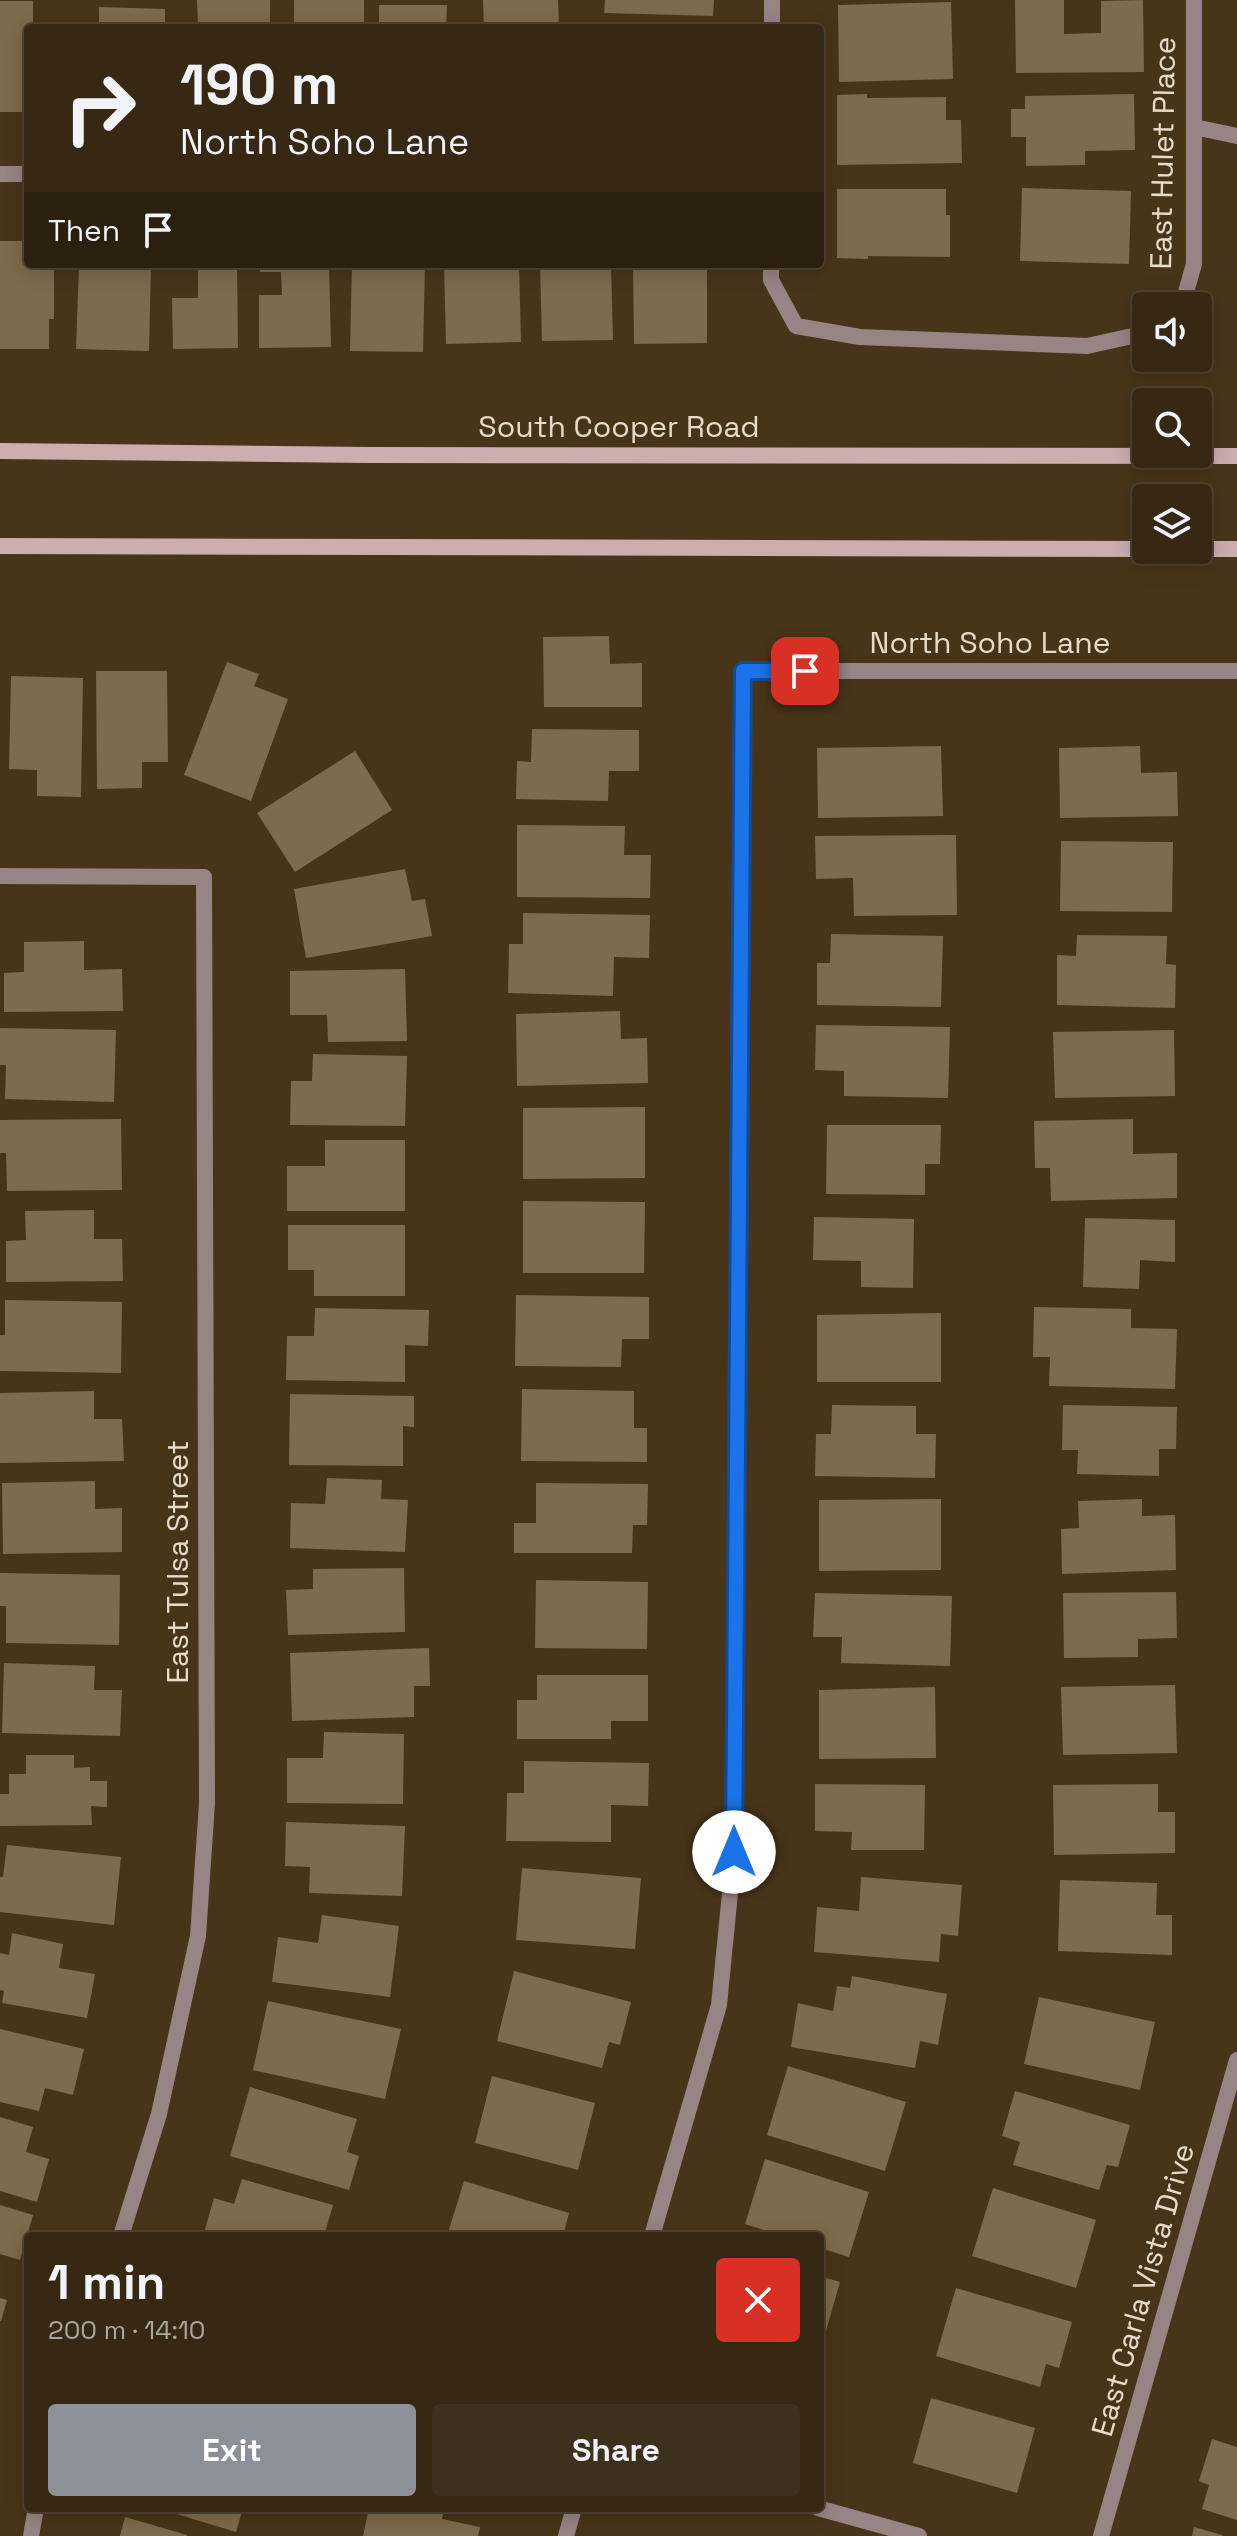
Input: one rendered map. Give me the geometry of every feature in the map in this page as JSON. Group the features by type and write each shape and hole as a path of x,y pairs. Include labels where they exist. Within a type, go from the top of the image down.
{"main road":[{"name":"South Cooper Road","path":"0,451 369,455 1237,456"},
{"path":"0,546 1132,549"},
{"path":"1212,549 1237,549"}],"street":[{"path":"772,0 772,24"},
{"name":"East Hulet Place","path":"1186,292 1194,264 1194,0"},
{"path":"1194,127 1237,136"},
{"path":"0,174 24,174"},
{"path":"771,268 771,280 796,326 860,337 1087,346 1132,336"},
{"name":"North Soho Lane","path":"653,2232 719,2005 734,1852 743,671 1237,671"},
{"name":"East Tulsa Street","path":"0,876 204,877 207,1803 198,1936 159,2114 122,2232"},
{"name":"East Carla Vista Drive","path":"1101,2536 1237,2060"},
{"path":"824,2510 919,2536"},
{"path":"31,2536 35,2512"},
{"path":"566,2536 573,2512"}],"building":[{"path":"197,0 270,0 270,24 198,24"},
{"path":"294,0 364,0 364,24 294,24"},
{"path":"483,0 558,0 559,24 484,24"},
{"path":"605,0 714,0 713,16 604,13"},
{"path":"1015,0 1064,0 1064,34 1101,33 1101,1 1143,0 1144,72 1016,73"},
{"path":"0,1 33,1 33,24 24,24 24,112 0,112"},
{"path":"951,2 953,79 839,82 838,5"},
{"path":"379,5 447,5 446,24 379,24"},
{"path":"99,7 165,9 165,24 99,24"},
{"path":"867,94 867,98 946,97 946,120 961,120 962,163 837,165 837,95"},
{"path":"1134,94 1135,150 1085,151 1085,165 1026,166 1026,137 1011,137 1011,109 1025,109 1025,96"},
{"path":"1022,188 1131,191 1129,264 1020,261"},
{"path":"837,189 946,189 946,215 950,215 950,257 837,258"},
{"path":"0,241 24,241 24,268 54,268 54,319 49,319 49,349 0,349"},
{"path":"79,268 151,268 149,351 76,349"},
{"path":"198,268 237,268 238,348 173,349 172,298 198,298"},
{"path":"260,268 329,268 331,347 259,348 259,295 282,295 281,272 260,272"},
{"path":"352,268 425,268 423,352 350,351"},
{"path":"444,268 519,268 521,342 446,344"},
{"path":"540,268 611,268 613,340 542,341"},
{"path":"633,268 707,268 707,343 634,344"},
{"path":"609,636 610,664 642,663 642,707 544,707 543,637"},
{"path":"227,662 259,674 254,686 288,699 251,801 184,775"},
{"path":"96,671 167,671 168,762 142,762 142,788 97,789"},
{"path":"11,676 83,678 81,797 37,796 37,770 9,769"},
{"path":"532,729 639,730 639,771 609,771 608,801 516,799 517,761 531,762"},
{"path":"941,746 943,816 818,818 817,748"},
{"path":"1140,746 1141,773 1177,772 1178,816 1060,818 1059,748"},
{"path":"355,751 392,810 295,872 257,813"},
{"path":"517,825 625,826 624,855 651,855 650,898 517,897"},
{"path":"956,835 957,915 854,916 853,878 816,879 815,836"},
{"path":"1061,841 1173,842 1172,912 1060,911"},
{"path":"405,869 412,901 425,899 432,936 306,958 294,889"},
{"path":"523,913 650,915 649,958 614,957 613,996 508,993 509,944 523,944"},
{"path":"831,934 943,936 941,1007 817,1005 817,963 830,963"},
{"path":"1077,935 1167,936 1166,964 1176,965 1175,1008 1057,1005 1057,955 1076,956"},
{"path":"84,941 84,970 122,969 123,1011 4,1012 4,973 24,972 24,942"},
{"path":"405,969 407,1041 328,1042 327,1015 290,1015 290,971"},
{"path":"620,1011 621,1039 647,1038 648,1083 517,1086 516,1014"},
{"path":"816,1025 950,1027 948,1098 844,1096 844,1071 815,1070"},
{"path":"0,1028 116,1030 114,1102 5,1099 6,1065 0,1065"},
{"path":"1174,1030 1175,1096 1055,1098 1053,1032"},
{"path":"313,1054 407,1056 405,1126 290,1125 291,1081 312,1081"},
{"path":"645,1107 645,1178 523,1179 523,1108"},
{"path":"121,1119 122,1190 7,1191 6,1153 0,1153 0,1120"},
{"path":"1133,1119 1133,1154 1177,1153 1177,1198 1051,1201 1050,1168 1035,1168 1034,1121"},
{"path":"827,1125 941,1125 940,1164 925,1164 925,1195 826,1194"},
{"path":"325,1140 405,1140 405,1211 287,1211 287,1166 325,1166"},
{"path":"523,1201 645,1202 644,1273 523,1273"},
{"path":"94,1210 94,1239 122,1239 123,1281 6,1282 6,1241 26,1240 25,1211"},
{"path":"814,1217 914,1219 913,1288 861,1287 861,1261 813,1260"},
{"path":"1085,1218 1175,1220 1175,1262 1140,1260 1139,1289 1083,1287"},
{"path":"288,1225 405,1225 405,1296 314,1296 314,1270 288,1270"},
{"path":"516,1295 649,1297 649,1339 622,1339 621,1367 515,1366"},
{"path":"5,1300 122,1302 121,1373 0,1371 0,1335 5,1335"},
{"path":"1034,1307 1131,1309 1131,1328 1177,1329 1175,1389 1049,1386 1050,1357 1033,1357"},
{"path":"315,1308 429,1310 428,1346 405,1345 405,1382 286,1380 287,1336 314,1336"},
{"path":"941,1313 941,1382 817,1382 817,1315"},
{"path":"522,1389 634,1391 634,1428 647,1428 647,1462 521,1461"},
{"path":"94,1391 94,1419 122,1419 124,1461 0,1463 0,1393"},
{"path":"290,1394 414,1396 414,1427 403,1426 403,1466 289,1465"},
{"path":"832,1405 916,1406 916,1434 936,1434 935,1478 815,1476 816,1434 831,1434"},
{"path":"1063,1405 1177,1407 1176,1449 1159,1449 1159,1476 1077,1474 1078,1450 1062,1450"},
{"path":"327,1478 382,1480 381,1499 408,1500 405,1552 290,1548 291,1503 325,1504"},
{"path":"95,1481 95,1509 122,1508 122,1552 3,1554 2,1483"},
{"path":"536,1483 648,1484 647,1525 633,1525 632,1553 514,1553 514,1523 536,1523"},
{"path":"941,1499 941,1570 819,1571 819,1500"},
{"path":"1142,1499 1142,1516 1175,1515 1176,1570 1062,1574 1061,1529 1079,1528 1078,1501"},
{"path":"404,1568 405,1632 288,1635 286,1590 313,1589 313,1569"},
{"path":"0,1573 120,1575 119,1645 6,1643 6,1606 0,1606"},
{"path":"536,1580 648,1582 647,1649 535,1648"},
{"path":"1176,1592 1177,1638 1138,1639 1138,1657 1064,1658 1063,1593"},
{"path":"815,1593 952,1596 950,1666 841,1663 842,1637 813,1637"},
{"path":"429,1648 430,1686 414,1686 414,1717 292,1721 290,1653"},
{"path":"4,1663 95,1666 94,1690 122,1690 120,1736 2,1733"},
{"path":"537,1675 648,1675 648,1721 611,1721 611,1739 517,1739 517,1700 537,1700"},
{"path":"1175,1685 1177,1753 1063,1755 1061,1687"},
{"path":"935,1687 936,1758 819,1759 819,1690"},
{"path":"324,1732 404,1734 403,1804 287,1803 287,1758 323,1758"},
{"path":"26,1755 74,1755 74,1768 90,1767 90,1781 107,1781 107,1807 91,1806 92,1825 0,1826 0,1794 9,1794 9,1774 26,1774"},
{"path":"524,1761 649,1763 648,1806 611,1805 611,1842 506,1841 507,1793 524,1793"},
{"path":"815,1784 925,1785 924,1850 851,1850 852,1832 815,1831"},
{"path":"1158,1784 1158,1812 1175,1812 1175,1853 1054,1855 1053,1785"},
{"path":"286,1822 405,1826 402,1896 309,1893 310,1867 285,1866"},
{"path":"7,1845 121,1857 114,1925 0,1912 0,1877 3,1877"},
{"path":"522,1868 641,1878 635,1949 516,1940"},
{"path":"861,1877 962,1885 958,1936 941,1934 939,1962 814,1952 817,1907 859,1911"},
{"path":"1060,1880 1157,1883 1156,1915 1172,1915 1172,1955 1058,1951"},
{"path":"322,1915 399,1926 390,1997 272,1982 278,1937 318,1943"},
{"path":"12,1933 63,1944 59,1968 95,1974 87,2018 2,2003 4,1991 0,1990 0,1953 9,1955"},
{"path":"514,1971 631,2002 620,2045 609,2042 602,2068 497,2041"},
{"path":"852,1976 947,1994 938,2045 920,2041 915,2068 791,2047 798,2003 833,2011 837,1986 850,1988"},
{"path":"1039,1997 1155,2022 1140,2090 1024,2064"},
{"path":"268,2001 401,2029 385,2099 253,2070"},
{"path":"0,2029 84,2049 73,2095 45,2088 39,2111 0,2102"},
{"path":"788,2066 906,2102 885,2171 767,2135"},
{"path":"492,2076 595,2103 578,2170 475,2143"},
{"path":"250,2087 357,2119 347,2152 359,2156 349,2190 230,2156"},
{"path":"1015,2091 1130,2125 1118,2167 1107,2165 1099,2190 1013,2165 1020,2142 1002,2136"},
{"path":"0,2117 33,2127 26,2152 49,2159 37,2202 0,2191"},
{"path":"765,2159 869,2192 849,2257 824,2249 824,2232 770,2232 745,2224"},
{"path":"242,2179 333,2205 325,2232 204,2232 214,2198 234,2204"},
{"path":"464,2181 569,2213 564,2232 448,2232"},
{"path":"993,2188 1096,2220 1076,2288 972,2256"},
{"path":"0,2205 33,2215 28,2232 24,2232 20,2260 0,2254"},
{"path":"824,2277 840,2282 824,2338"},
{"path":"956,2288 1072,2322 1059,2368 1046,2364 1040,2387 936,2356"},
{"path":"0,2298 7,2300 1,2321 0,2321"},
{"path":"931,2398 1035,2428 1017,2493 913,2463"},
{"path":"1212,2439 1237,2447 1237,2520 1202,2509 1209,2485 1199,2481"},
{"path":"170,2512 242,2512 236,2532"},
{"path":"368,2512 443,2512 442,2519 480,2527 478,2536 363,2536"},
{"path":"125,2517 187,2535 187,2536 120,2536"},
{"path":"1194,2527 1222,2535 1222,2536 1192,2536"}],"route":[{"path":"734,1852 743,671 805,671"}]}
